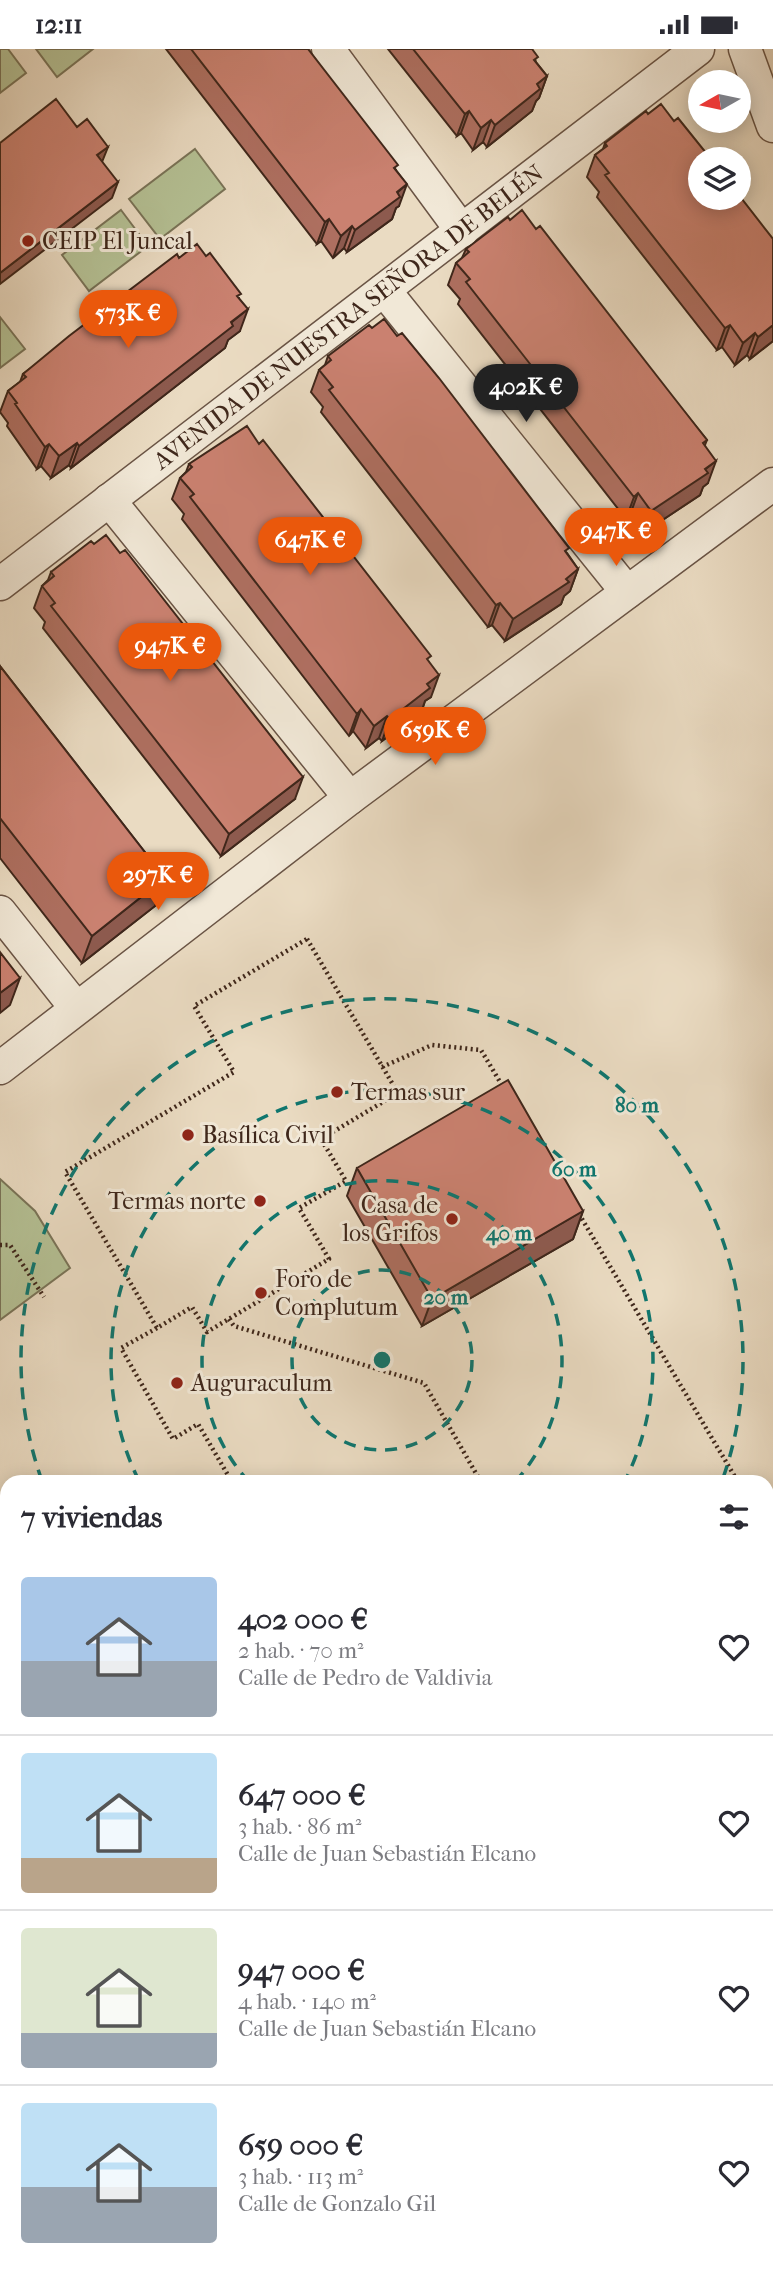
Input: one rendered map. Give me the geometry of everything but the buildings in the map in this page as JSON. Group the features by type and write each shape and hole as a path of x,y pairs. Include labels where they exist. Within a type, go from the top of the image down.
{"street":[{"path":"328,49 462,231"},
{"name":"AVENIDA DE NUESTRA SEÑORA DE BELÉN","path":"0,584 698,49"},
{"path":"745,49 773,126"},
{"path":"384,290 627,592"},
{"path":"0,1068 350,798 773,484"},
{"path":"109,501 350,798"},
{"path":"0,912 76,1008"}],"path":[{"path":"157,1328 65,1173 234,1072 194,1006 307,939 398,1093 321,1139 346,1181 299,1208 329,1259 207,1332 192,1307 157,1328 121,1348 173,1439 198,1424 228,1475"},
{"path":"382,1067 432,1045 481,1050 510,1098"},
{"path":"574,1206 734,1475"},
{"path":"0,1245 10,1245 44,1297"},
{"path":"229,1319 234,1326 424,1383 477,1475"}],"green space":[{"path":"0,49 8,49 26,73 0,93"},
{"path":"36,49 93,49 57,77"},
{"path":"195,149 225,189 160,239 129,199"},
{"path":"121,210 148,246 89,291 62,255"},
{"path":"0,317 25,349 0,368"},
{"path":"0,1179 35,1211 70,1268 0,1320"}],"place":[{"name":"CEIP El Juncal","path":"28,241"},
{"name":"Termas sur","path":"337,1092"},
{"name":"Basílica Civil","path":"188,1135"},
{"name":"Termas norte","path":"260,1201"},
{"name":"Casa de los Grifos","path":"452,1219"},
{"name":"Foro de Complutum","path":"261,1293"},
{"name":"Auguraculum","path":"177,1383"}]}
